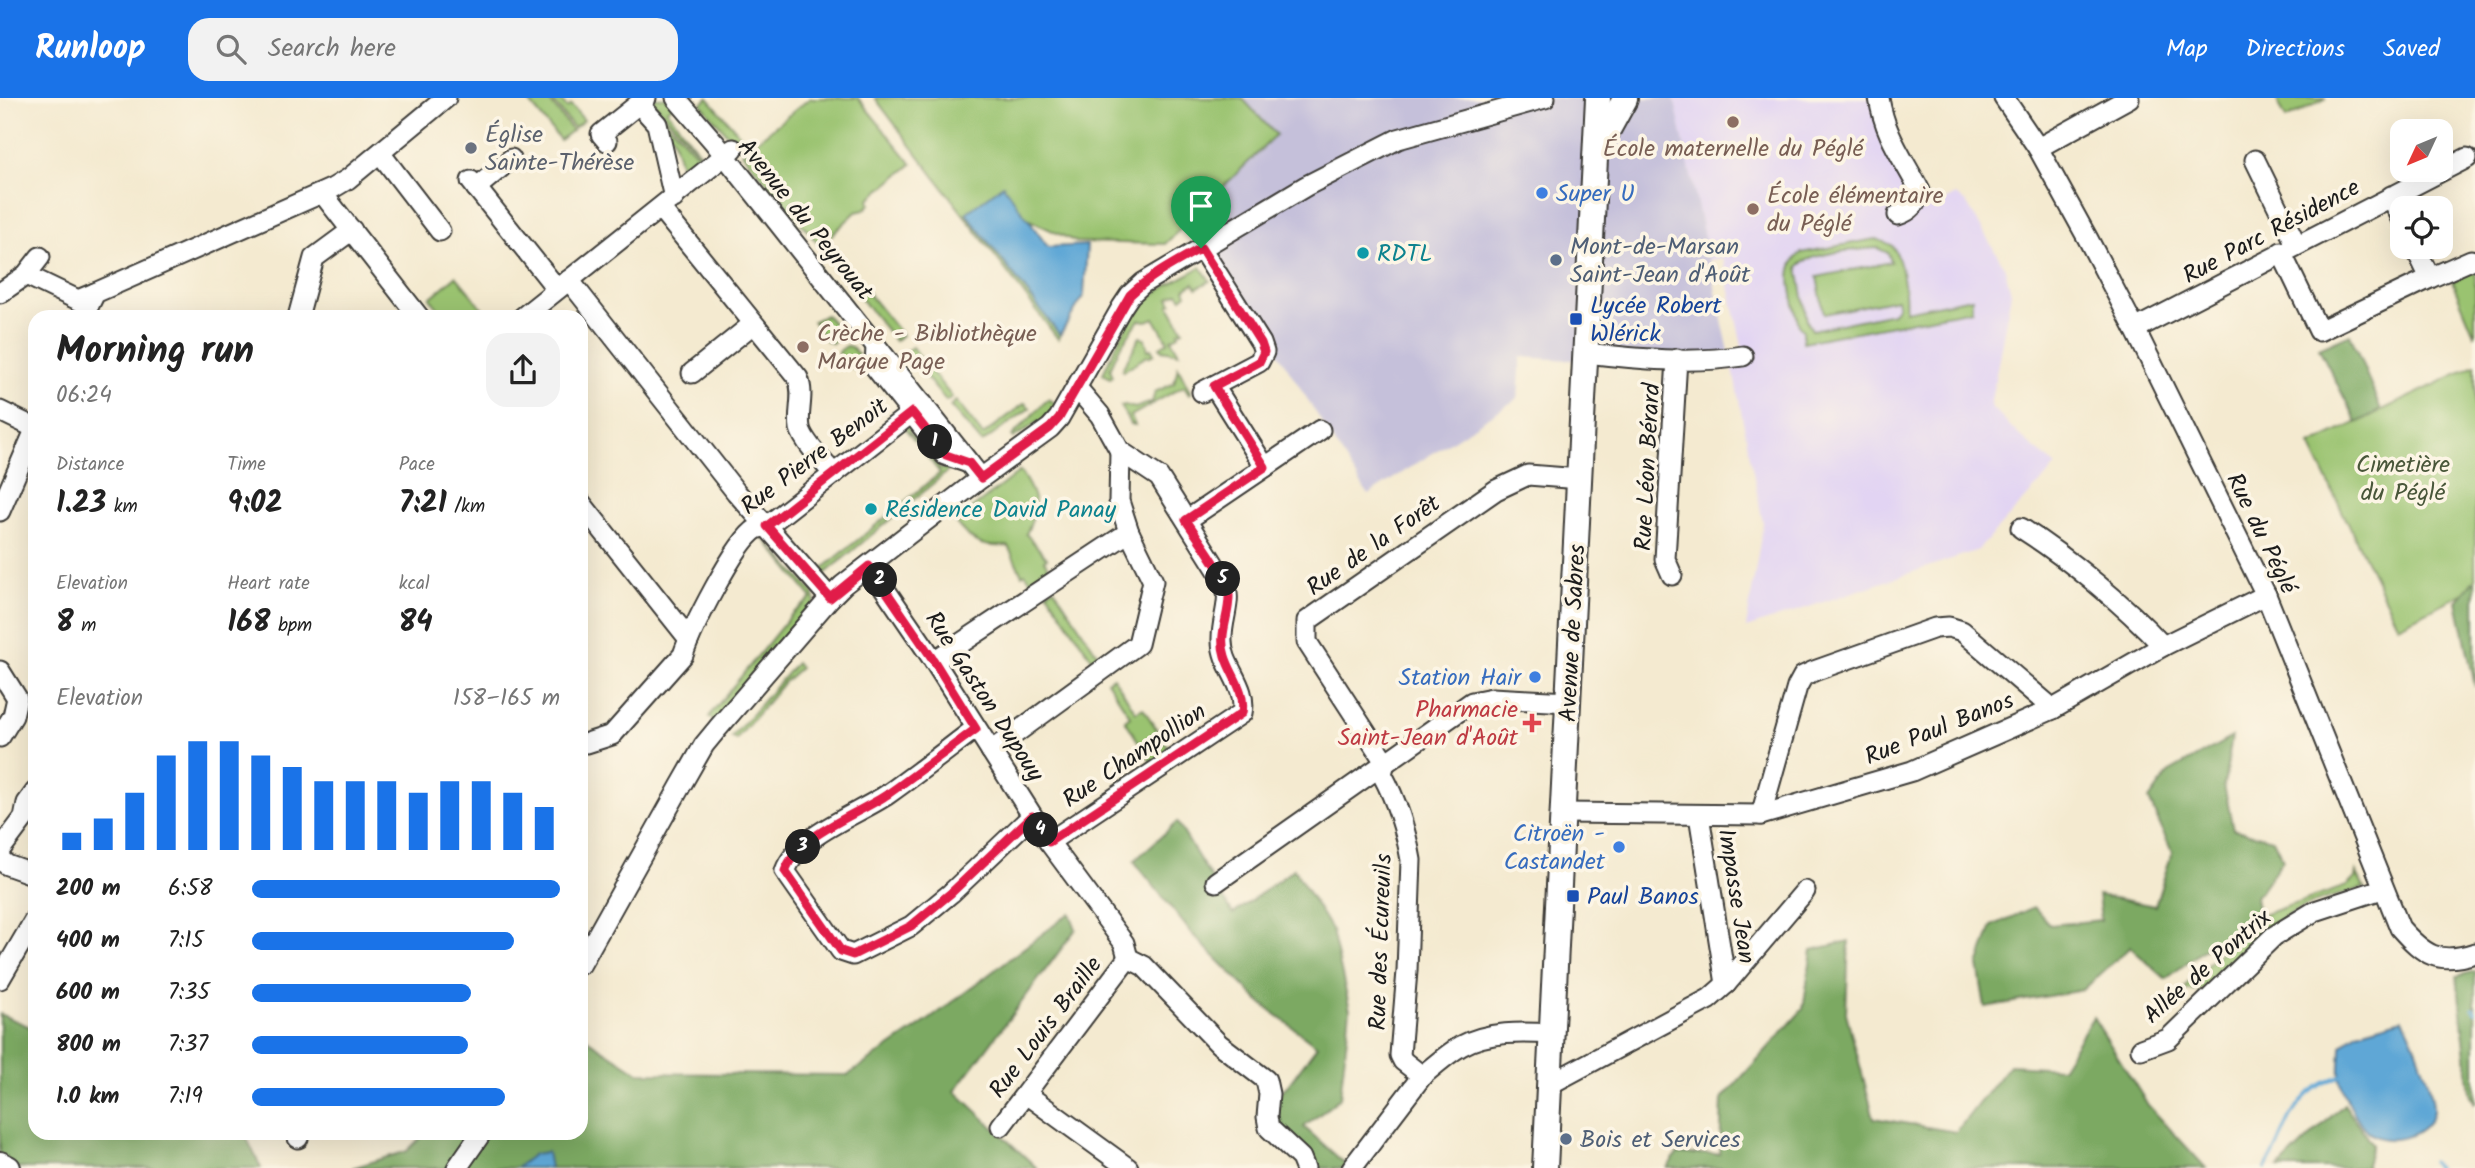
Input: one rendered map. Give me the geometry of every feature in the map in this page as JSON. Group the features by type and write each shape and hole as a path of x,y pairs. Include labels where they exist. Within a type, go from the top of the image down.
{"main road":[{"name":"Avenue de Sabres","path":"1545,1168 1598,98"},
{"path":"1596,153 1624,98"},
{"path":"0,1164 8,1168"}],"street":[{"path":"26,275 78,300 95,293 323,194 348,179 446,98"},
{"name":"Avenue du Peyrouat","path":"676,98 730,152 876,346 917,408 975,470"},
{"path":"588,952 704,746 830,598 975,470 1050,428 1067,408 1130,295 1143,283 1307,187 1398,139 1545,98"},
{"path":"1879,98 1882,120 1888,134 1920,191 1913,207 1898,215"},
{"name":"Rue du Péglé","path":"2004,98 2038,148 2135,329 2266,596 2400,928 2418,949 2442,960 2475,953"},
{"path":"2038,148 2129,98"},
{"path":"607,141 601,134 642,101 657,124 667,203 749,319 798,378 802,387 800,428 803,436 834,474"},
{"path":"532,310 730,152"},
{"path":"380,153 440,231"},
{"name":"Rue Parc Résidence","path":"2391,196 2467,158"},
{"path":"511,159 474,185 584,310"},
{"path":"2255,160 2319,331 2331,331 2430,278 2471,260"},
{"path":"323,194 414,310"},
{"name":"Rue Parc Résidence","path":"2135,329 2390,197"},
{"path":"300,310 314,258 352,230"},
{"path":"1201,248 1264,352 1259,362 1208,389 1265,467"},
{"path":"0,293 26,275 40,257"},
{"path":"2421,259 2430,278"},
{"path":"86,310 95,293"},
{"path":"588,315 736,492 830,598"},
{"path":"692,373 749,319"},
{"path":"1586,354 1719,360 1743,356"},
{"name":"Rue Léon Bérard","path":"1672,575 1665,559 1677,359"},
{"name":"Rue Champollion","path":"1049,842 1242,713 1244,704 1242,691 1225,657 1222,640 1230,595 1226,582 1159,477 1120,451 1100,415 1077,388"},
{"name":"Rue Pierre Benoit","path":"588,743 612,735 683,655 689,639 740,548 757,529 767,526 917,408"},
{"path":"0,411 28,425"},
{"path":"1186,520 1320,430"},
{"path":"0,511 28,445"},
{"path":"991,751 1138,644 1153,581 1129,531 1119,500 1120,451"},
{"name":"Rue de la Forêt","path":"1385,762 1307,642 1307,621 1496,489 1528,475 1580,479"},
{"path":"588,512 689,639"},
{"path":"2021,528 2051,547 2147,628 2163,646"},
{"path":"934,661 1129,531"},
{"name":"Rue Gaston Dupouy","path":"869,566 934,661 1049,842 1124,943 1128,958"},
{"name":"Rue Paul Banos","path":"1563,813 1761,815 1912,771 2053,709 2163,646 2266,596"},
{"path":"1761,815 1797,687 1804,676 1814,671 1935,628 1949,627 1962,631 2053,709"},
{"path":"0,671 17,698 13,716 0,737"},
{"path":"1216,882 1478,699 1569,702"},
{"path":"976,729 886,795 839,819 790,857 785,871 841,951 853,955 911,926 951,893 1032,816"},
{"name":"Rue des Écureuils","path":"1385,762 1382,774 1390,788 1405,832 1411,860 1407,971 1400,1055 1403,1061 1422,1076"},
{"path":"28,802 24,818 2,862 28,872"},
{"name":"Impasse Jean","path":"1699,815 1726,984"},
{"name":"Allée de Pontrix","path":"2141,1049 2168,1039 2274,936 2315,911 2382,889"},
{"path":"1550,1083 1709,999 1726,984 1805,891"},
{"path":"0,979 28,931"},
{"path":"1128,958 1143,966 1219,1044 1266,1080 1270,1100 1267,1117 1269,1128 1301,1158 1305,1168"},
{"name":"Rue Louis Braille","path":"1001,1126 1128,958"},
{"path":"1352,1168 1422,1076 1462,1045 1509,1034 1552,1034"},
{"path":"1026,1094 1128,1168"},
{"path":"457,1168 476,1140"}],"shaded area":[{"path":"1242,98 1674,98 1733,370 1521,357 1518,398 1368,495 1215,253 1190,219 1276,136"},
{"path":"1674,98 1871,98 1888,146 1928,210 1956,195 1966,202 2005,268 2011,293 1990,406 2022,438 2056,466 1978,550 1746,628 1763,523 1733,370 1746,365 1723,258 1709,260"}],"green space":[{"path":"526,98 547,98 572,130 560,140"},
{"path":"550,98 559,98 567,108 571,105 584,120 574,128"},
{"path":"650,98 669,98 674,105 667,110 705,160"},
{"path":"708,98 740,135 732,140 701,104"},
{"path":"810,98 858,98 912,164 869,199 870,204 864,210 856,212 820,246 780,198 786,193 784,188 776,194 742,153"},
{"path":"875,98 1242,98 1276,135 1165,244 1076,242 1023,217 966,214 1060,335 1058,339"},
{"path":"2276,98 2327,98 2286,119"},
{"path":"647,100 703,161 684,178 673,138 643,104"},
{"path":"1875,239 1885,242 1895,250 1901,267 1905,311 1972,298 1972,310 1803,342 1803,331 1799,326 1792,297 1790,277 1791,268 1801,253","holes":["1877,248 1888,253 1891,262 1817,277 1824,314 1897,299 1898,305 1893,313 1812,330 1807,321 1798,267 1813,258 1834,253"]},
{"path":"835,252 902,335 895,341 825,253"},
{"path":"1201,267 1210,281 1197,288 1194,283 1185,289 1187,294 1182,298 1178,293 1169,298 1172,303 1169,305 1183,330 1171,339 1179,353 1162,350 1160,347 1168,342 1154,318 1139,320 1119,349 1110,369 1113,376 1110,378 1103,374 1124,332 1145,303 1165,287"},
{"path":"2475,270 2475,336 2452,281"},
{"path":"456,276 484,310 439,310 430,298"},
{"path":"826,315 841,332 832,343 827,341 813,321"},
{"path":"2350,334 2381,410 2357,423 2319,348"},
{"path":"1140,337 1145,339 1148,350 1151,349 1154,354 1123,371 1122,369"},
{"path":"846,346 851,347 866,362 855,370 844,363 838,352"},
{"path":"912,347 952,397 946,401 905,352"},
{"name":"Cimetière du Péglé","path":"2475,365 2475,588 2398,626 2310,445"},
{"path":"1178,367 1191,393 1189,394 1184,386 1131,416 1135,425 1130,424 1121,406 1135,408 1152,402 1155,392 1174,383"},
{"path":"1048,399 1060,406 1043,428 1038,422 1013,438 1012,436"},
{"path":"956,401 983,435 1025,403 1030,408 982,443 950,406"},
{"path":"911,421 910,434 915,435 914,439 919,439 918,444 923,445 922,449 926,450 927,454 931,453 930,459 939,464 939,469 943,469 944,461 949,467 948,471 820,578 816,574 940,473 903,426"},
{"path":"1020,471 1035,502 1026,534 1047,558 1044,560 1050,569 1031,581 1025,573 1022,575 1008,546 978,543 955,522"},
{"path":"760,534 813,592 815,604 811,610 807,609 725,706 718,723 709,717 713,711 791,615 812,598"},
{"path":"2475,579 2475,686 2457,602"},
{"path":"1054,588 1102,661 1096,665 1047,592"},
{"path":"796,663 800,668 784,682 736,740 732,737"},
{"path":"1113,677 1136,712 1143,708 1170,750 1151,762 1125,720 1130,716 1107,681"},
{"path":"2232,737 2224,785 2233,829 2273,839 2283,860 2256,897 2259,916 2221,952 2215,941 2166,979 2130,947 2083,990 1985,1007 1978,965 1992,926 2034,907 2050,925 2101,920 2098,895 2155,906 2172,852 2149,800 2168,773"},
{"path":"1177,822 1233,914 1294,869 1332,931 1350,1010 1340,1098 1304,1127 1350,1168 1314,1168 1277,1123 1278,1094 1317,1046 1261,1003 1193,935 1134,861"},
{"path":"2356,872 2364,888 2300,908 2259,938 2207,990 2187,990 2185,986 2259,916 2347,886 2355,878"},
{"path":"1070,913 1076,929 955,1091 1037,1168 352,1168 407,1151 418,1140 588,1140 588,1040 639,1073 848,1075 930,1019"},
{"path":"1849,941 1846,1013 1874,1118 1956,1132 2009,1065 2061,1068 2093,1017 2148,1105 2206,1168 1667,1168 1677,1154 1720,1154 1722,1099 1803,1009 1812,950"},
{"path":"2475,971 2475,1104 2470,1093 2457,976"},
{"path":"0,1014 28,1026 28,1140 248,1140 261,1168 0,1168"},
{"path":"2344,1104 2372,1144 2365,1168 2278,1168"}],"water":[{"path":"1003,185 1048,247 1087,245 1084,295 1060,335 966,213"},
{"path":"2403,1019 2422,1064 2433,1111 2430,1120 2415,1133 2385,1139 2367,1131 2348,1101 2340,1079 2341,1046 2357,1032"},
{"path":"547,1152 550,1168 516,1168 534,1154"}],"waterway":[{"path":"2473,1008 2475,1012"},
{"path":"2265,1168 2301,1102 2315,1088 2343,1075"},
{"path":"2431,1162 2437,1168"}],"place":[{"name":"École maternelle du Péglé","path":"1733,122"},
{"name":"Église Sainte-Thérèse","path":"471,148"},
{"name":"Super U","path":"1542,193"},
{"name":"École élémentaire du Péglé","path":"1753,209"},
{"name":"RDTL","path":"1363,253"},
{"name":"Mont-de-Marsan Saint-Jean d'Août","path":"1556,260"},
{"name":"Lycée Robert Wlérick","path":"1576,319"},
{"name":"Crèche - Bibliothèque Marque Page","path":"803,347"},
{"name":"Résidence David Panay","path":"871,509"},
{"name":"Station Hair","path":"1535,677"},
{"name":"Pharmacie Saint-Jean d'Août","path":"1532,723"},
{"name":"Citroën - Castandet","path":"1619,847"},
{"name":"Paul Banos","path":"1573,896"},
{"name":"Bois et Services","path":"1566,1139"}],"route":[{"path":"1201,248 1264,352 1259,362 1214,386 1265,467 1186,520 1226,582 1230,595 1222,640 1225,657 1242,691 1242,713 1049,842 1032,816 951,893 911,926 853,955 841,951 785,871 790,857 839,819 886,795 976,729 934,661 869,566 830,598 767,526 912,412 946,455 969,463 981,478 1050,428 1059,418 1130,295 1165,268 1201,248"}]}
